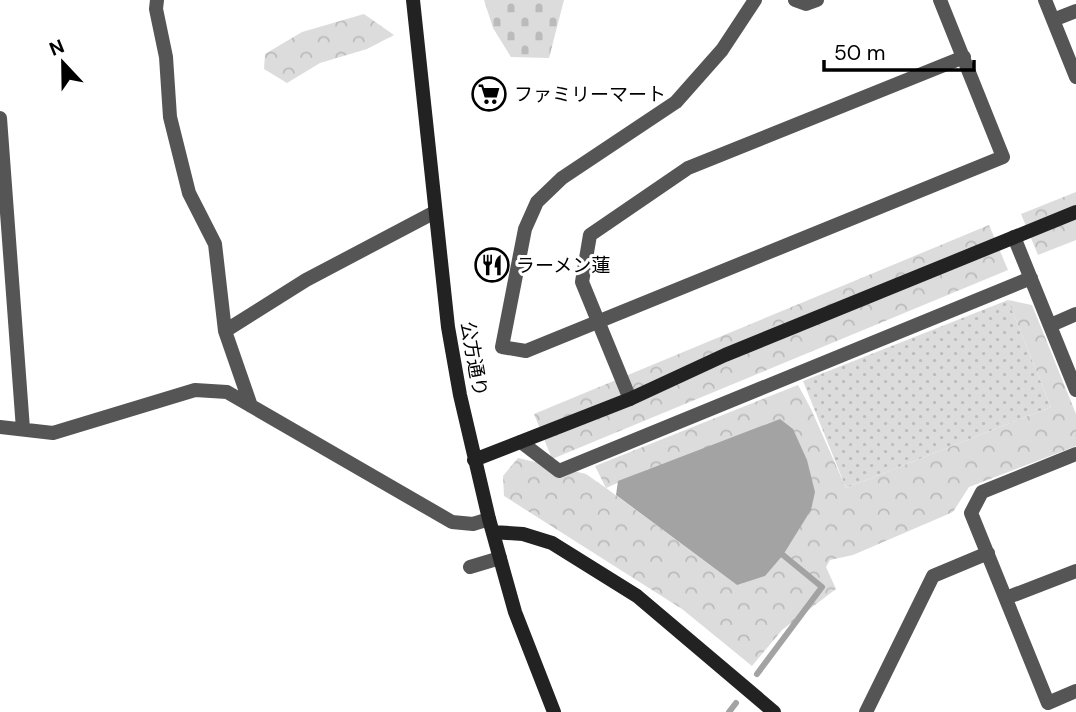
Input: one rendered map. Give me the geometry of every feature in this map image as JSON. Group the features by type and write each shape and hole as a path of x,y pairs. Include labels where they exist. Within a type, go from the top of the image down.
{"street":[{"path":"156,0 166,57 170,117 189,192 215,244 225,331 251,406"},
{"name":"公方通り","path":"413,0 448,327 474,460 515,612 554,712"},
{"path":"755,0 722,50 676,102 562,178 537,202 525,229 502,347 526,351 1003,157 940,0"},
{"path":"795,0 806,4 817,0"},
{"path":"1045,0 1076,77"},
{"path":"1054,20 1076,11"},
{"path":"630,399 582,282 590,235 688,168 964,57"},
{"path":"0,118 6,260 23,429"},
{"path":"225,331 306,280 435,212"},
{"path":"474,460 630,399 725,355 1076,212"},
{"path":"1014,237 1076,390"},
{"path":"521,442 559,471 1031,278"},
{"path":"1051,324 1076,314"},
{"path":"0,426 53,433 195,390 227,392 452,522 491,526 552,543 637,596 774,712"},
{"path":"1076,454 982,492 971,513 1048,703 1076,691"},
{"path":"866,712 933,576 988,553"},
{"path":"470,567 500,558"},
{"path":"1006,598 1076,571"}],"green space":[{"path":"484,0 564,0 549,58 511,57 493,28"},
{"path":"364,14 394,35 367,49 320,63 287,83 264,69 265,54 302,32"},
{"path":"1076,192 1076,240 1038,255 1021,214"},
{"path":"989,225 1008,270 552,459 534,414"},
{"path":"1008,300 1051,407 846,488 803,381"},
{"path":"1008,300 1032,305 1076,414 1076,446 969,487 953,512 853,555 830,560 826,567 836,589 782,630 752,666 682,609 504,496 503,476 518,458 586,474 606,488 595,466 798,385 846,488 1051,407","holes":["649,469 737,585 606,488"]}],"shaded area":[{"path":"780,419 793,429 807,460 815,492 811,510 783,555 765,576 737,585 616,495 618,481"}],"waterway":[{"path":"757,674 822,587 783,555"},
{"path":"729,712 736,703"}],"place":[{"name":"ファミリーマート","path":"489,94"},
{"name":"ラーメン蓮","path":"492,265"}]}
